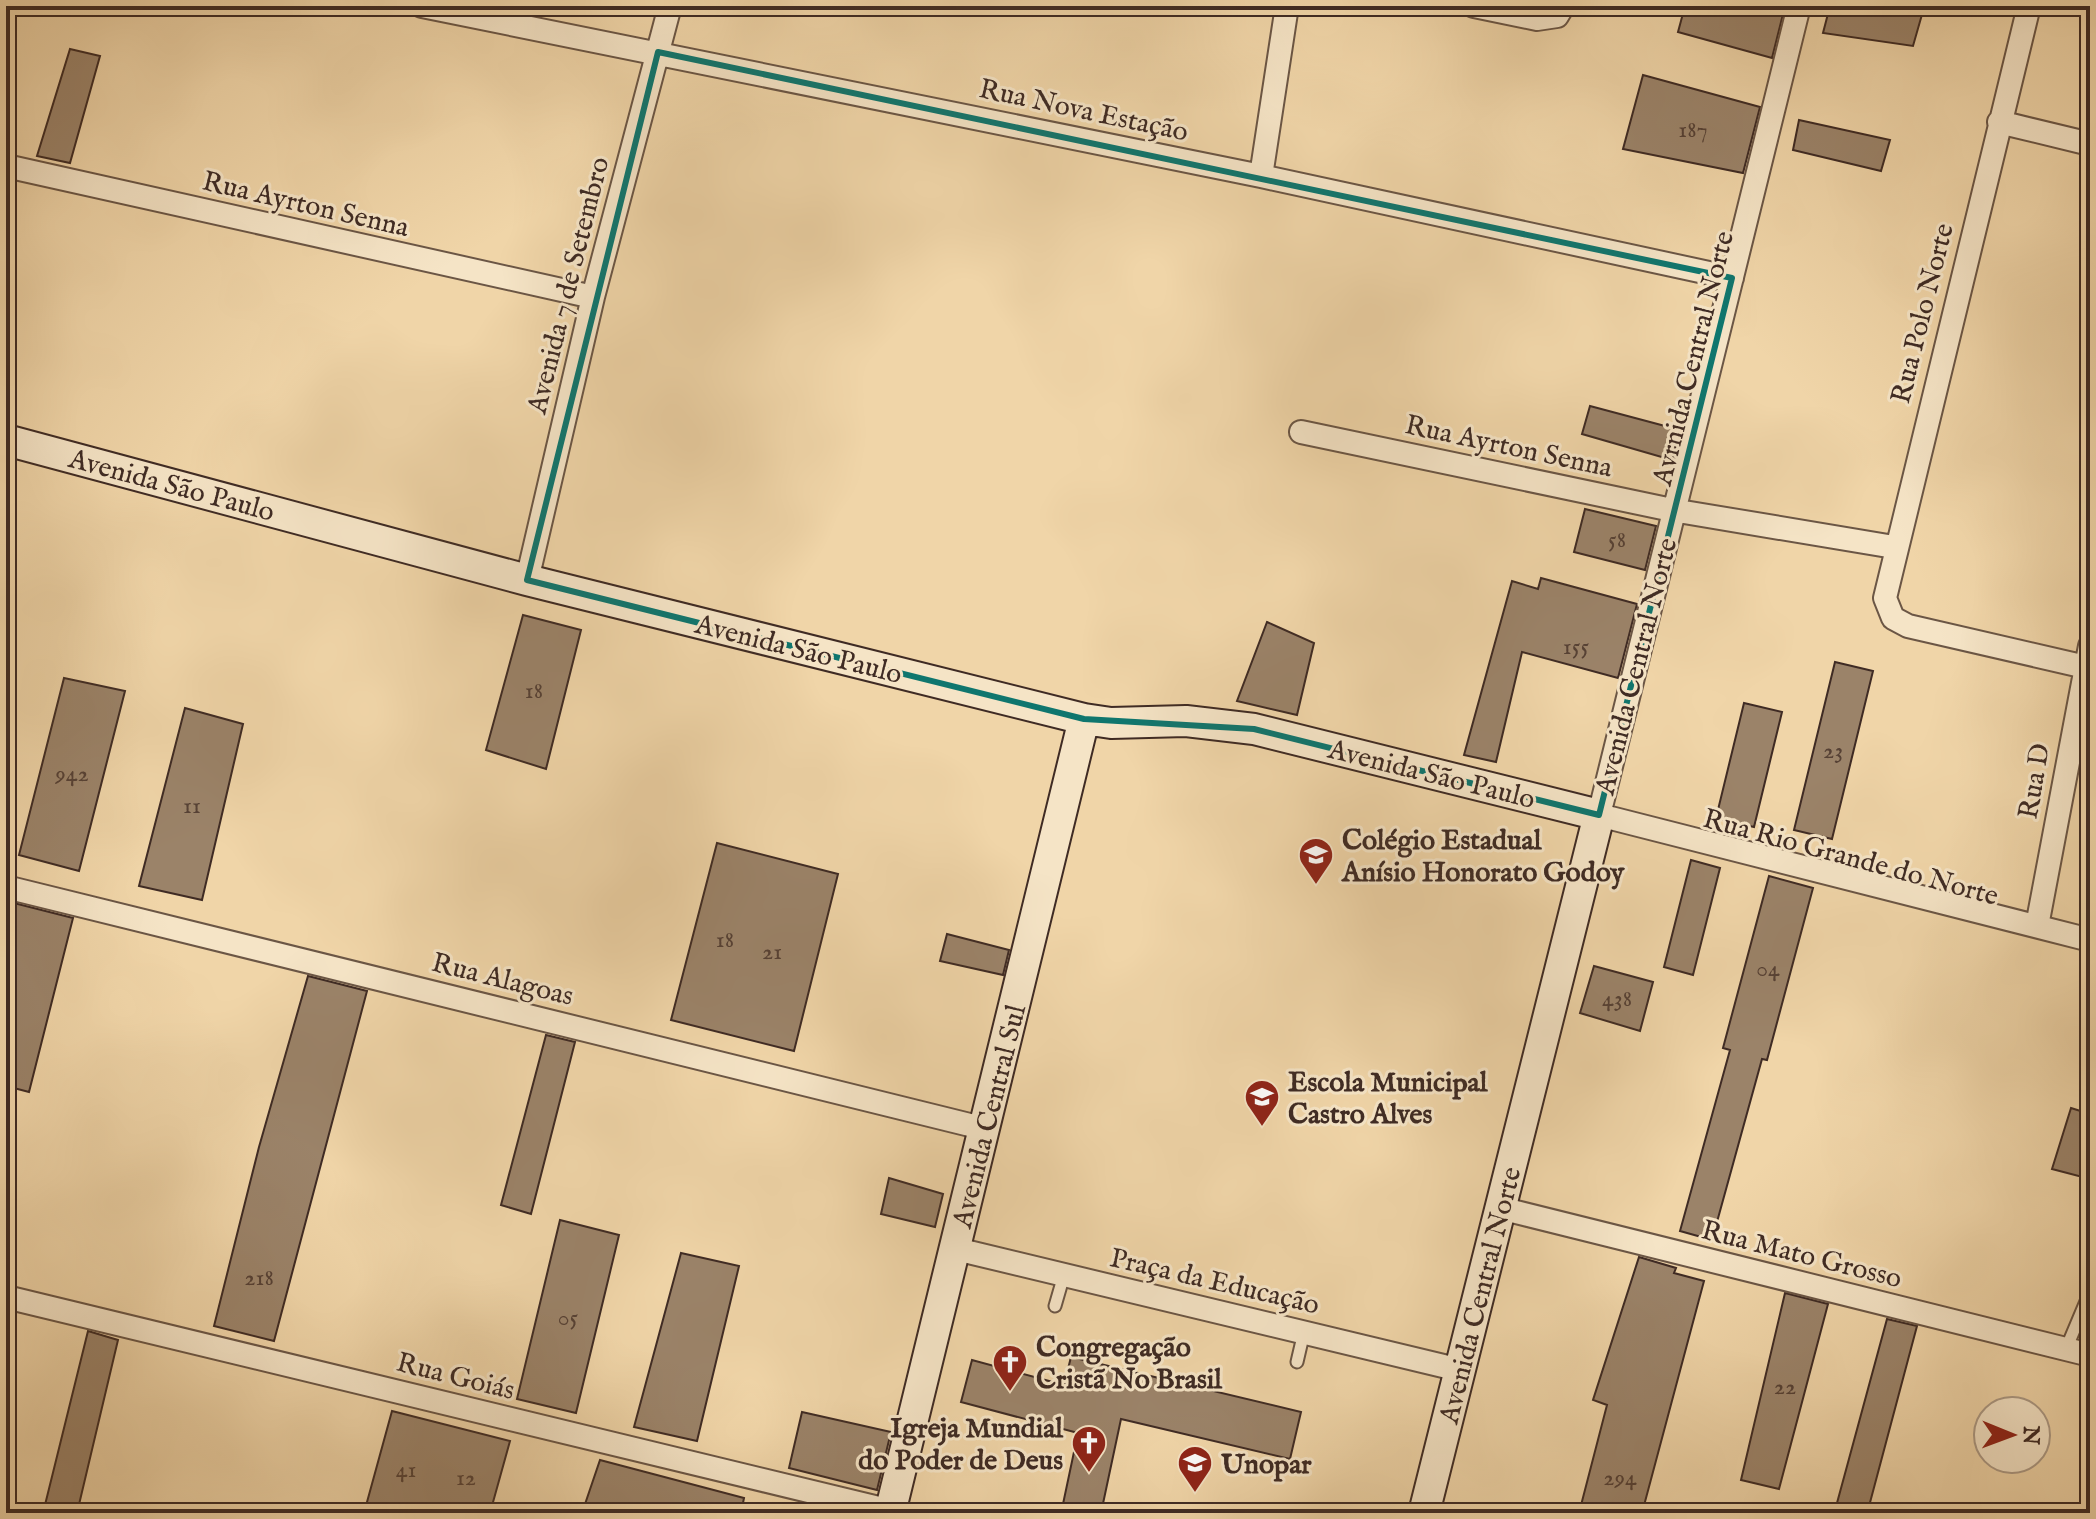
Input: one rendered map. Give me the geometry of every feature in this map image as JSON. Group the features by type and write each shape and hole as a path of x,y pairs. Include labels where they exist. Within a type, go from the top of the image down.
{"main road":[{"name":"Avenida São Paulo","path":"6,440 527,580 1084,719 1111,723 1218,723 1254,729 1601,818"},
{"name":"Avenida Central Sul","path":"891,1512 1084,719"},
{"name":"Avenida Central Norte","path":"1424,1513 1601,818"}],"street":[{"name":"Rua Nova Estação","path":"422,6 1261,176 1732,278"},
{"name":"Avenida 7 de Setembro","path":"527,580 593,297 670,6"},
{"path":"1261,176 1287,6"},
{"path":"1474,6 1537,19 1557,16 1563,6"},
{"name":"Avenida Central Norte","path":"1601,818 1799,6"},
{"name":"Avrnida Central Norte","path":"1678,512 1811,6"},
{"name":"Rua Polo Norte","path":"2029,6 1894,547 1885,598 1893,618 1908,626 2088,661"},
{"path":"1999,122 2090,144"},
{"name":"Rua Ayrton Senna","path":"6,166 593,297"},
{"name":"Rua Ayrton Senna","path":"1301,432 1678,512 1894,547"},
{"name":"Rua D","path":"2037,926 2088,661"},
{"name":"Rua Rio Grande do Norte","path":"1601,818 2090,940"},
{"name":"Rua Rio Grande do Norte","path":"1601,818 2090,949"},
{"name":"Rua Alagoas","path":"6,887 986,1129"},
{"name":"Rua Mato Grosso","path":"1500,1208 2090,1355"},
{"name":"Praça da Educação","path":"956,1249 1460,1370"},
{"name":"Rua Goiás","path":"6,1297 891,1512"}],"lane":[{"path":"1055,1306 1064,1275"},
{"path":"2066,1349 2090,1292"},
{"path":"1297,1362 1304,1332"}],"highlighted area":[{"path":"658,52 1732,278 1599,815 1254,729 1084,719 527,580"}],"building":[{"path":"1685,6 1785,6 1772,58 1678,32"},
{"path":"1830,6 1907,6 1923,11 1913,46 1823,33"},
{"path":"70,49 100,56 70,163 37,156"},
{"path":"1643,75 1760,107 1743,173 1623,149"},
{"path":"1799,120 1890,140 1881,171 1793,150"},
{"path":"1590,406 1680,430 1672,460 1582,434"},
{"path":"1585,509 1656,526 1645,570 1574,552"},
{"path":"1541,578 1637,604 1618,678 1522,652 1496,762 1464,755 1512,581 1538,589"},
{"path":"523,615 581,630 546,769 486,750"},
{"path":"1267,622 1314,643 1297,715 1237,701"},
{"path":"1835,662 1873,671 1832,839 1794,830"},
{"path":"64,678 125,691 79,871 19,855"},
{"path":"1744,703 1782,712 1754,827 1716,818"},
{"path":"185,708 243,724 202,900 139,886"},
{"path":"717,843 838,874 794,1051 671,1020"},
{"path":"1691,860 1720,868 1693,975 1664,967"},
{"path":"1769,876 1813,888 1767,1060 1762,1059 1712,1240 1680,1231 1730,1050 1723,1048"},
{"path":"6,901 73,918 29,1092 6,1086"},
{"path":"947,934 1009,950 1003,975 940,961"},
{"path":"1594,966 1653,982 1640,1031 1580,1013"},
{"path":"308,976 367,991 274,1341 214,1326 259,1147"},
{"path":"546,1035 575,1042 531,1214 501,1205"},
{"path":"2071,1108 2090,1114 2090,1179 2052,1169"},
{"path":"889,1178 943,1194 935,1227 881,1214"},
{"path":"560,1220 619,1235 576,1413 517,1399"},
{"path":"681,1253 739,1266 697,1441 634,1427"},
{"path":"1639,1257 1676,1268 1674,1273 1704,1281 1642,1513 1579,1513 1607,1405 1593,1400"},
{"path":"1785,1293 1828,1304 1779,1489 1741,1480"},
{"path":"1887,1319 1917,1326 1868,1510 1837,1503"},
{"path":"88,1331 118,1340 77,1513 43,1513"},
{"path":"1071,1357 1301,1412 1290,1459 1121,1419 1101,1513 1063,1504 1078,1433 961,1402 972,1360 1064,1385"},
{"path":"392,1411 510,1441 490,1513 364,1513"},
{"path":"802,1412 891,1432 877,1490 789,1468"},
{"path":"600,1460 744,1498 741,1513 582,1513"}],"place":[{"name":"Colégio Estadual Anísio Honorato Godoy","path":"1316,886"},
{"name":"Escola Municipal Castro Alves","path":"1262,1128"},
{"name":"Congregação Cristã No Brasil","path":"1010,1393"},
{"name":"Igreja Mundial do Poder de Deus","path":"1089,1474"},
{"name":"Unopar","path":"1195,1494"}]}
